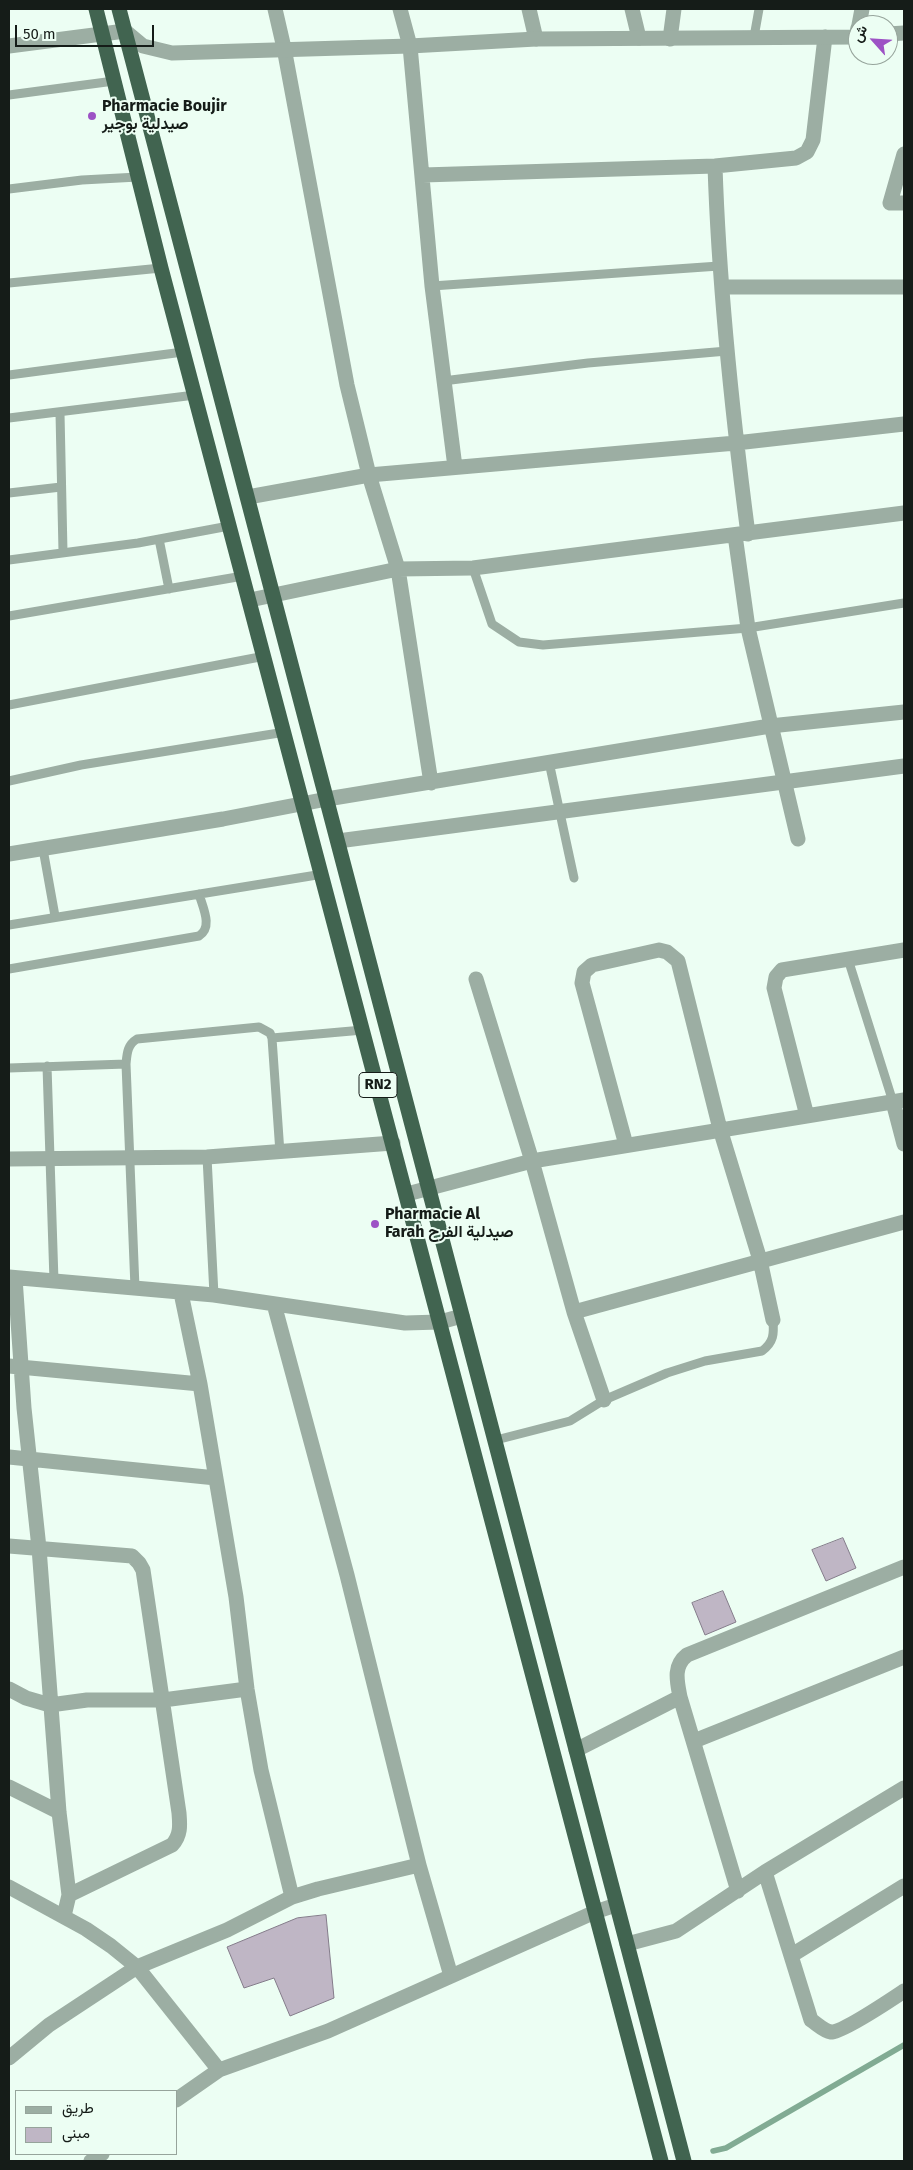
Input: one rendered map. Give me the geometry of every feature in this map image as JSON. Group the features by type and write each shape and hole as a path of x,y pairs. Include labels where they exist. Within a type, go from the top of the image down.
{"highway":[{"name":"RN2","path":"96,9 161,268 323,874 661,2161"},
{"name":"RN2","path":"119,9 684,2161"}],"street":[{"path":"275,9 284,48 329,298 347,385 370,475 398,568 432,782"},
{"path":"400,9 410,46 424,175 432,286 454,467"},
{"path":"529,9 536,39"},
{"path":"632,9 639,38"},
{"path":"670,39 674,9"},
{"path":"9,46 125,31 143,46 172,52 410,46 536,39 825,37 848,34"},
{"path":"424,175 715,166 784,161 796,158 806,152 812,140 825,37"},
{"path":"904,154 890,203 904,203"},
{"path":"715,166 719,266 736,443 748,628 798,839"},
{"path":"722,288 904,287"},
{"path":"248,497 370,475 736,443 904,424"},
{"path":"250,600 398,568 473,568 904,513"},
{"path":"9,854 770,726 904,712"},
{"path":"338,841 904,766"},
{"path":"626,1145 582,983 584,972 592,965 659,950 667,952 678,961 720,1129 760,1260 773,1320"},
{"path":"807,1116 774,988 776,977 782,970 904,950"},
{"path":"476,980 532,1161 574,1312 604,1400"},
{"path":"407,1194 532,1161 899,1101 904,1144"},
{"path":"9,1159 280,1153 393,1143"},
{"path":"574,1312 904,1222"},
{"path":"64,1916 69,1895 59,1812 39,1548 30,1459 15,1367 12,1278 214,1295 405,1323 440,1322 462,1316"},
{"path":"181,1293 200,1384 216,1478 236,1597 247,1689 263,1779 292,1897"},
{"path":"274,1304 347,1575 418,1865 451,1976"},
{"path":"15,1367 200,1384"},
{"path":"9,1457 216,1478"},
{"path":"9,1546 136,1558 143,1570 179,1813 178,1839 172,1845 69,1895"},
{"path":"738,1890 680,1697 676,1678 680,1660 687,1655 904,1567"},
{"path":"694,1741 904,1657"},
{"path":"9,1689 26,1698 50,1705 87,1700 163,1700 247,1689"},
{"path":"576,1750 680,1697"},
{"path":"9,1786 59,1812"},
{"path":"627,1944 676,1931 765,1872 904,1788"},
{"path":"9,2058 49,2025 137,1967 227,1930 292,1897 418,1865"},
{"path":"765,1872 811,2020 832,2032 843,2028 904,1991"},
{"path":"792,1955 904,1886"},
{"path":"9,1887 64,1916 111,1946 137,1967 219,2070"},
{"path":"178,2099 219,2070 328,2031 595,1912 616,1905"}],"lane":[{"path":"754,37 759,9"},
{"path":"9,95 114,81"},
{"path":"9,189 82,180 138,177"},
{"path":"432,286 719,266"},
{"path":"9,283 161,268"},
{"path":"443,381 588,364 727,351"},
{"path":"9,375 184,352"},
{"path":"9,418 60,413 195,394"},
{"path":"60,413 63,552"},
{"path":"9,493 61,487"},
{"path":"9,560 159,539 229,526"},
{"path":"159,539 169,588"},
{"path":"473,568 492,624 519,642 543,645 748,628 904,603"},
{"path":"9,616 243,576"},
{"path":"9,705 264,656"},
{"path":"9,781 81,765 285,732"},
{"path":"550,762 574,878"},
{"path":"44,849 55,916"},
{"path":"9,925 55,916 323,874"},
{"path":"9,969 199,936 205,932 208,926 199,894"},
{"path":"848,959 899,1101"},
{"path":"135,1288 126,1064 127,1053 131,1043 137,1039 259,1027 270,1033 272,1038 280,1153"},
{"path":"272,1038 363,1030"},
{"path":"9,1068 126,1064"},
{"path":"47,1066 54,1281"},
{"path":"207,1156 214,1295"},
{"path":"496,1440 570,1421 604,1400 650,1379 697,1363 762,1351 770,1345 774,1337 773,1320"}],"building":[{"path":"843,1538 856,1568 826,1581 812,1550"},
{"path":"723,1591 736,1622 705,1635 692,1603"},
{"path":"326,1915 334,1998 290,2016 274,1978 244,1988 227,1947 297,1918"}],"waterway":[{"path":"713,2151 726,2148 904,2045"}],"place":[{"name":"Pharmacie Boujir صيدلية بوجير","path":"92,116"},
{"name":"Pharmacie Al Farah صيدلية الفرح","path":"375,1224"}]}
